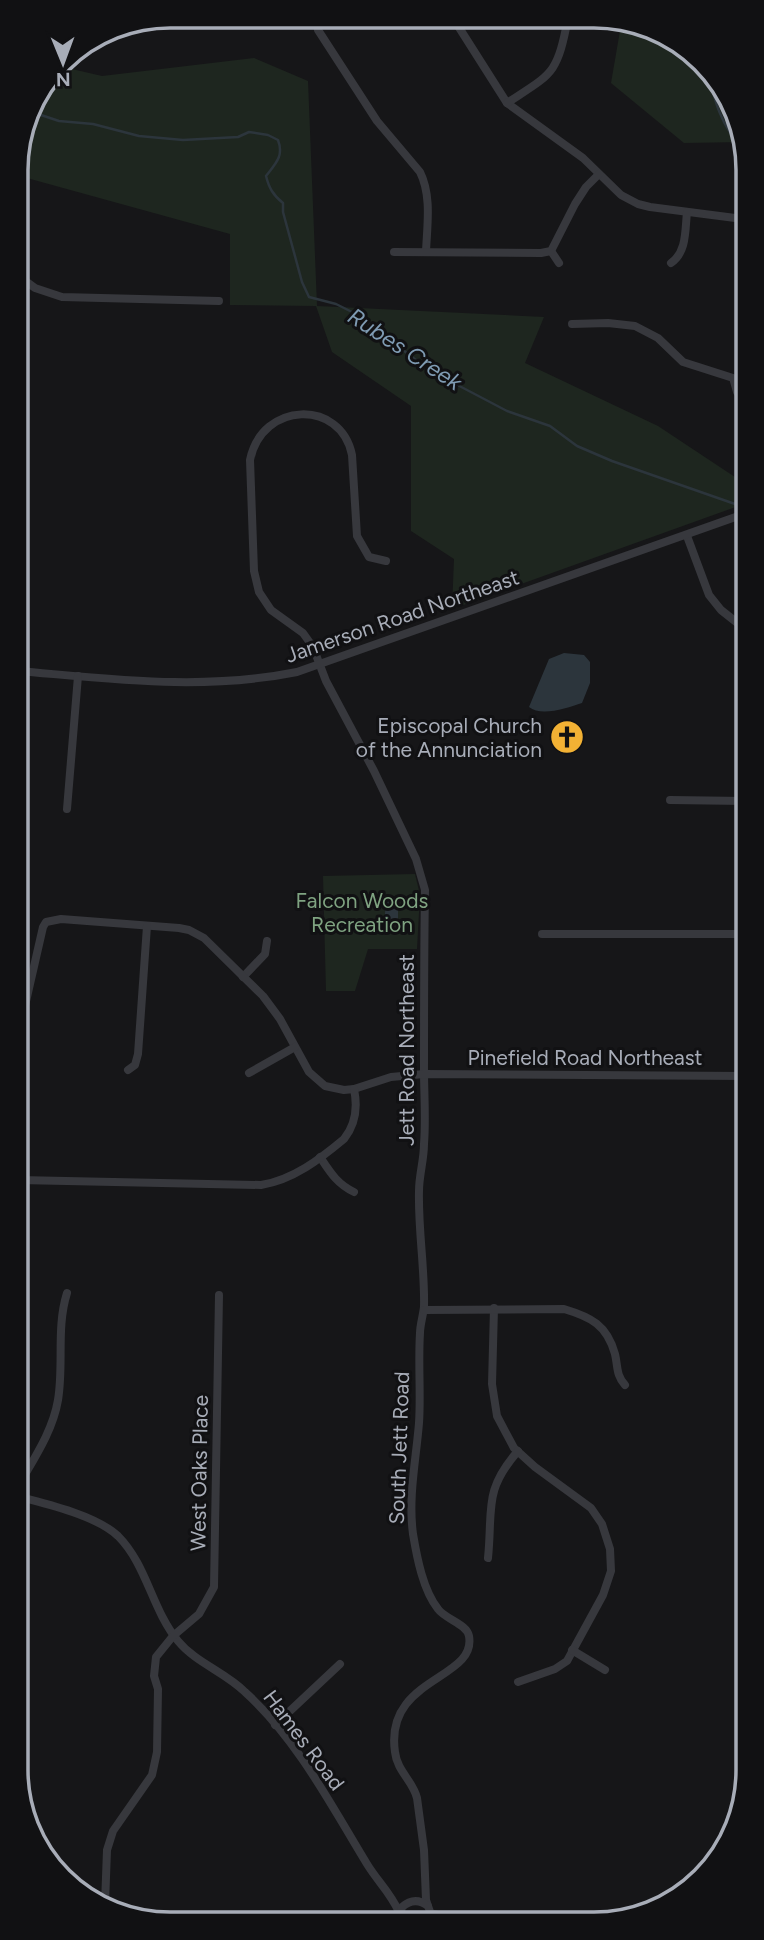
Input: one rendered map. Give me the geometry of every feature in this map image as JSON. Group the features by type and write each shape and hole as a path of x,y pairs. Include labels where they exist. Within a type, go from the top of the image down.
{"street":[{"path":"318,28 377,121 424,180 427,197 426,252"},
{"path":"459,28 507,103 573,150 621,195 638,204 736,218"},
{"path":"507,103 537,85 550,73 560,54 566,28"},
{"path":"551,251 580,196 599,174"},
{"path":"671,264 679,258 683,248 687,212"},
{"path":"394,252 551,251"},
{"path":"551,251 559,263"},
{"path":"28,283 62,298 219,301"},
{"path":"572,324 616,324 641,329 658,338 683,362 733,378 736,389"},
{"name":"Jett Road Northeast","path":"386,561 369,557 357,536 352,455 348,443 339,431 324,420 303,414 289,416 270,425 256,441 250,460 256,587 267,606 308,639 326,681 374,771 422,875 425,890 424,1144 419,1192 421,1249"},
{"name":"Jamerson Road Northeast","path":"28,672 154,683 215,683 268,678 320,665 736,517"},
{"path":"687,536 709,595 721,610 736,622"},
{"path":"66,808 78,676"},
{"path":"670,800 736,801"},
{"path":"28,995 46,922 61,919 179,928 196,933 272,1007 309,1072 319,1082 334,1089 354,1089 356,1113 350,1131 320,1157 294,1174 261,1185 28,1181"},
{"path":"128,1070 135,1065 138,1054 147,926"},
{"path":"542,934 736,934"},
{"path":"243,977 265,954 267,941"},
{"path":"249,1073 295,1047"},
{"name":"Pinefield Road Northeast","path":"354,1089 391,1077 424,1074 736,1076"},
{"path":"320,1157 333,1177 354,1192"},
{"name":"South Jett Road","path":"421,1249 424,1310 420,1331 419,1422 412,1497 413,1534 431,1597 440,1612 467,1631 469,1636 468,1649 461,1660 449,1672 416,1691 407,1700 396,1723 394,1744 398,1765 417,1798 424,1844 425,1884 431,1912"},
{"path":"28,1469 47,1436 58,1400 61,1312 67,1293"},
{"name":"West Oaks Place","path":"105,1896 107,1850 113,1831 152,1775 157,1752 158,1689 154,1676 156,1657 173,1636 199,1614 214,1587 219,1295"},
{"path":"494,1308 492,1384 497,1416 518,1451 535,1467 591,1508 602,1524 610,1549 611,1571 603,1595 567,1661 555,1669 518,1682"},
{"path":"424,1310 565,1309 587,1316 600,1325 608,1338 615,1354 618,1378 625,1385"},
{"path":"488,1558 491,1494 502,1469 518,1451"},
{"name":"Hames Road","path":"28,1500 89,1520 117,1535 143,1573 173,1636 194,1657 225,1675 245,1691 275,1725 325,1794 370,1870 391,1894 398,1912"},
{"path":"572,1650 605,1670"},
{"path":"275,1725 340,1664"},
{"name":"South Jett Road","path":"403,1912 425,1884"},
{"name":"Hames Road","path":"391,1894 429,1912"}],"green space":[{"path":"620,31 657,43 681,57 707,83 725,115 733,142 684,143 611,83"},
{"path":"254,58 308,81 317,306 544,317 525,363 658,426 736,478 736,507 452,609 454,559 411,531 411,406 332,352 316,306 230,305 230,234 28,178 33,133 52,91 70,68 102,76"},
{"name":"Falcon Woods Recreation","path":"415,874 420,895 417,949 368,949 355,991 326,991 323,876"}],"shaded area":[{"path":"564,653 584,655 590,662 590,683 582,703 562,709 534,710 529,707 549,659"},
{"path":"386,900 398,900 400,926 384,926"}],"waterway":[{"path":"713,93 723,121 731,133"},
{"name":"Rubes Creek","path":"39,114 59,121 93,124 139,136 183,140 238,137 249,132 268,135 278,140 279,155 266,176 272,191 283,203 283,212 302,282 309,297 336,304 356,314 429,370 507,411 550,426 577,446 735,504"}],"place":[{"name":"Episcopal Church of the Annunciation","path":"567,737"}]}
